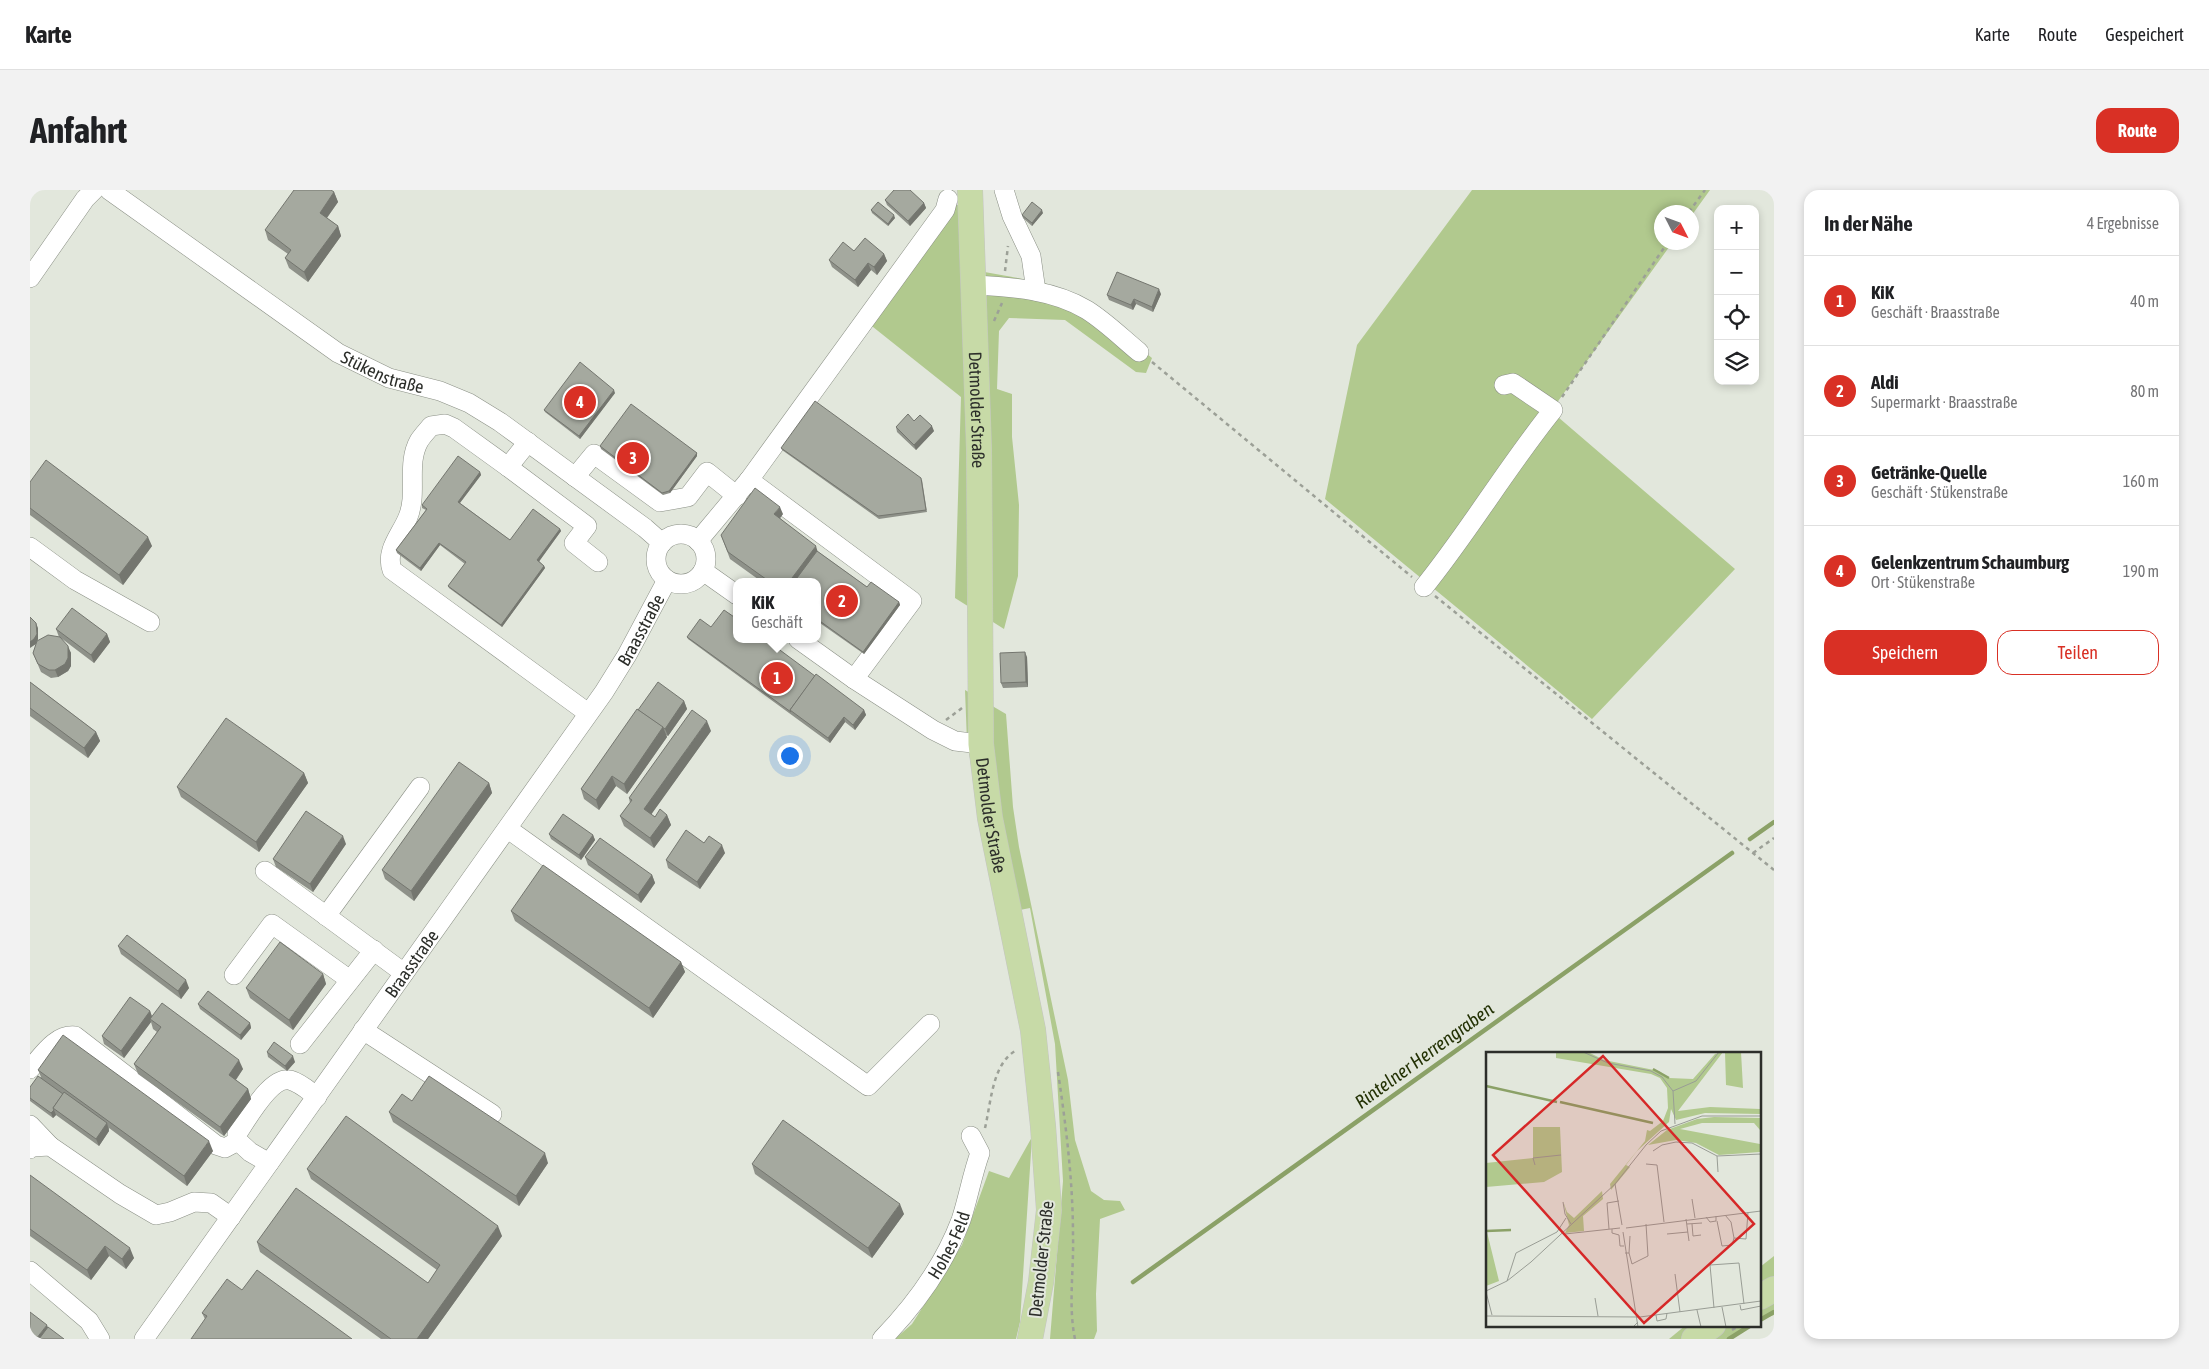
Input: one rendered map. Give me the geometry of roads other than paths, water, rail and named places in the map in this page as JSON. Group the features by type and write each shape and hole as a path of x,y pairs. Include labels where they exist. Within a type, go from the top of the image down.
{"main road":[{"name":"Detmolder Straße","path":"959,194 975,285 979,449 981,744 990,818 1033,1030 1049,1210 1041,1282 1030,1339"},
{"path":"1762,1296 1774,1289"},
{"path":"1694,1339 1712,1326"}],"street":[{"path":"30,278 85,199 94,190"},
{"name":"Stükenstraße","path":"110,190 338,353 389,378 440,391 469,403 528,442 608,500 662,543"},
{"path":"1004,190 1012,216 1031,256 1036,291"},
{"name":"Detmolder Straße","path":"698,541 738,496 945,210 959,194"},
{"path":"975,285 1036,291 1088,310 1139,352"},
{"path":"1424,587 1446,559 1506,471 1553,410 1513,383 1504,385"},
{"path":"587,526 454,428 445,424 430,426 418,442 412,468 412,506 392,547 389,561 392,570 588,714"},
{"path":"508,467 528,442"},
{"path":"575,477 594,454 660,502 688,497 707,472 738,496"},
{"path":"749,480 912,601 854,679"},
{"path":"598,562 574,543 608,500"},
{"path":"684,534 698,541 706,556 703,571 698,578 683,584 667,580 657,567 657,550 662,543 676,535 684,534"},
{"path":"30,547 75,580 150,622"},
{"path":"703,571 733,592"},
{"name":"Braasstraße","path":"144,1339 588,714 627,655 667,580"},
{"path":"804,643 854,679 933,730 955,741 981,744"},
{"path":"326,916 420,786"},
{"path":"508,829 868,1086 930,1024"},
{"path":"265,871 404,973"},
{"path":"234,974 272,924 350,980"},
{"path":"300,1044 374,950"},
{"path":"363,1030 492,1114"},
{"path":"30,1069 54,1043 65,1035 74,1036 216,1145 225,1148 238,1141"},
{"path":"269,1163 250,1152 238,1141 237,1134 267,1090 282,1080 290,1080 301,1085 317,1097"},
{"path":"30,1125 50,1146 120,1194 156,1215 170,1212 194,1202 211,1203 231,1217"},
{"name":"Hohes Feld","path":"882,1339 903,1317 933,1276 960,1221 980,1153 971,1136"},
{"path":"30,1149 32,1147 50,1146"},
{"path":"30,1271 89,1321 100,1339"}],"waterway":[{"name":"Rintelner Herrengraben","path":"1750,839 1774,822"},
{"name":"Rintelner Herrengraben","path":"1133,1282 1732,853"},
{"path":"1762,1319 1774,1312"},
{"path":"1729,1339 1749,1326"}],"place":[{"name":"Gelenkzentrum Schaumburg","path":"580,402"},
{"name":"Getränke-Quelle","path":"633,458"},
{"name":"Aldi","path":"842,601"},
{"name":"KiK","path":"777,678"}]}
